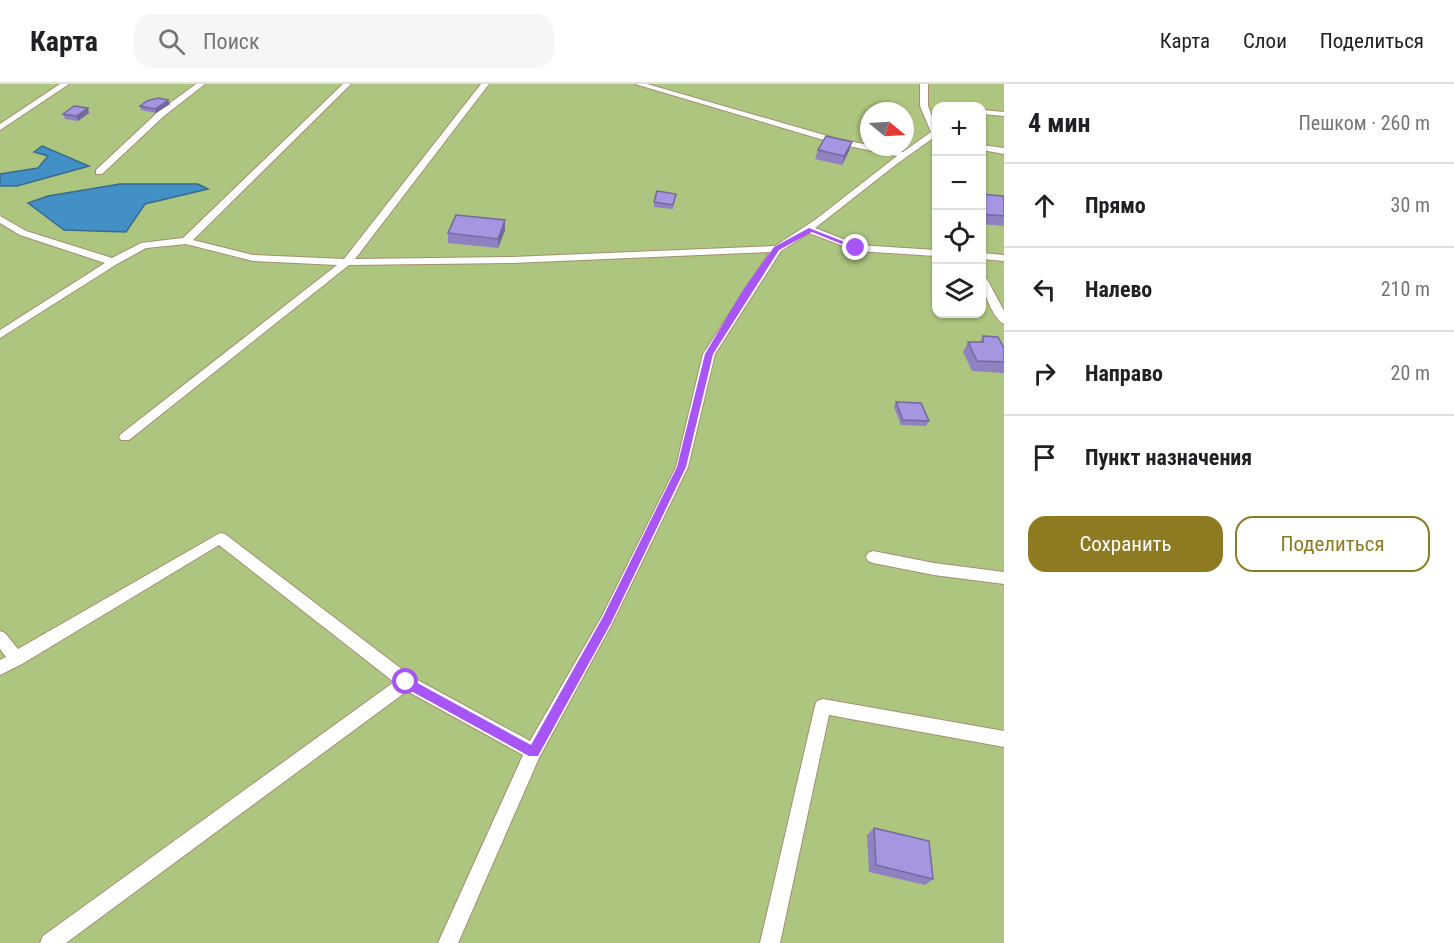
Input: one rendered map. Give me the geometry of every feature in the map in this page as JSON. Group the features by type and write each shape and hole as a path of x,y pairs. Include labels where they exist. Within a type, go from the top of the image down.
{"lane":[{"path":"0,128 65,84"},
{"path":"99,172 161,114 201,84"},
{"path":"186,241 347,84"},
{"path":"125,437 347,262 485,84"},
{"path":"639,84 860,146"},
{"path":"924,84 924,106 932,125"},
{"path":"924,106 932,107"},
{"path":"986,112 1004,114"},
{"path":"914,147 932,136"},
{"path":"986,149 1004,151"},
{"path":"448,943 533,752 607,620 682,467 709,354 747,290 777,249 811,230 900,156"},
{"path":"0,219 23,232 113,262"},
{"path":"811,230 856,248 932,253"},
{"path":"0,335 113,262 144,245 186,241 253,258 347,262 512,260 777,249"},
{"path":"986,256 1004,258"},
{"path":"986,288 1004,321"},
{"path":"0,668 220,538 406,682 533,752"},
{"path":"873,557 934,569 1004,578"},
{"path":"0,638 17,659"},
{"path":"50,943 406,682"},
{"path":"770,943 823,706 1004,738"}],"green space":[{"path":"0,84 1004,84 1004,943 0,943"}],"water":[{"path":"42,146 89,166 17,186 0,186 0,174 38,168 48,156 34,152"},
{"path":"120,184 198,184 208,189 145,204 126,232 64,230 28,203 48,196"}],"building":[{"path":"158,98 168,100 155,109 140,106 147,101"},
{"path":"74,106 88,108 76,116 63,114"},
{"path":"826,136 852,142 844,156 818,150"},
{"path":"657,191 676,194 673,205 654,202"},
{"path":"986,194 1003,196 1004,216 986,214"},
{"path":"456,215 505,220 498,239 448,233"},
{"path":"983,336 998,337 1004,348 1004,362 977,361 968,342 983,342"},
{"path":"896,402 921,403 929,421 903,420"},
{"path":"874,828 929,841 933,879 876,865"}],"route":[{"path":"406,682 533,752 607,620 682,467 709,354 747,290 777,249 811,230 856,248"}]}
